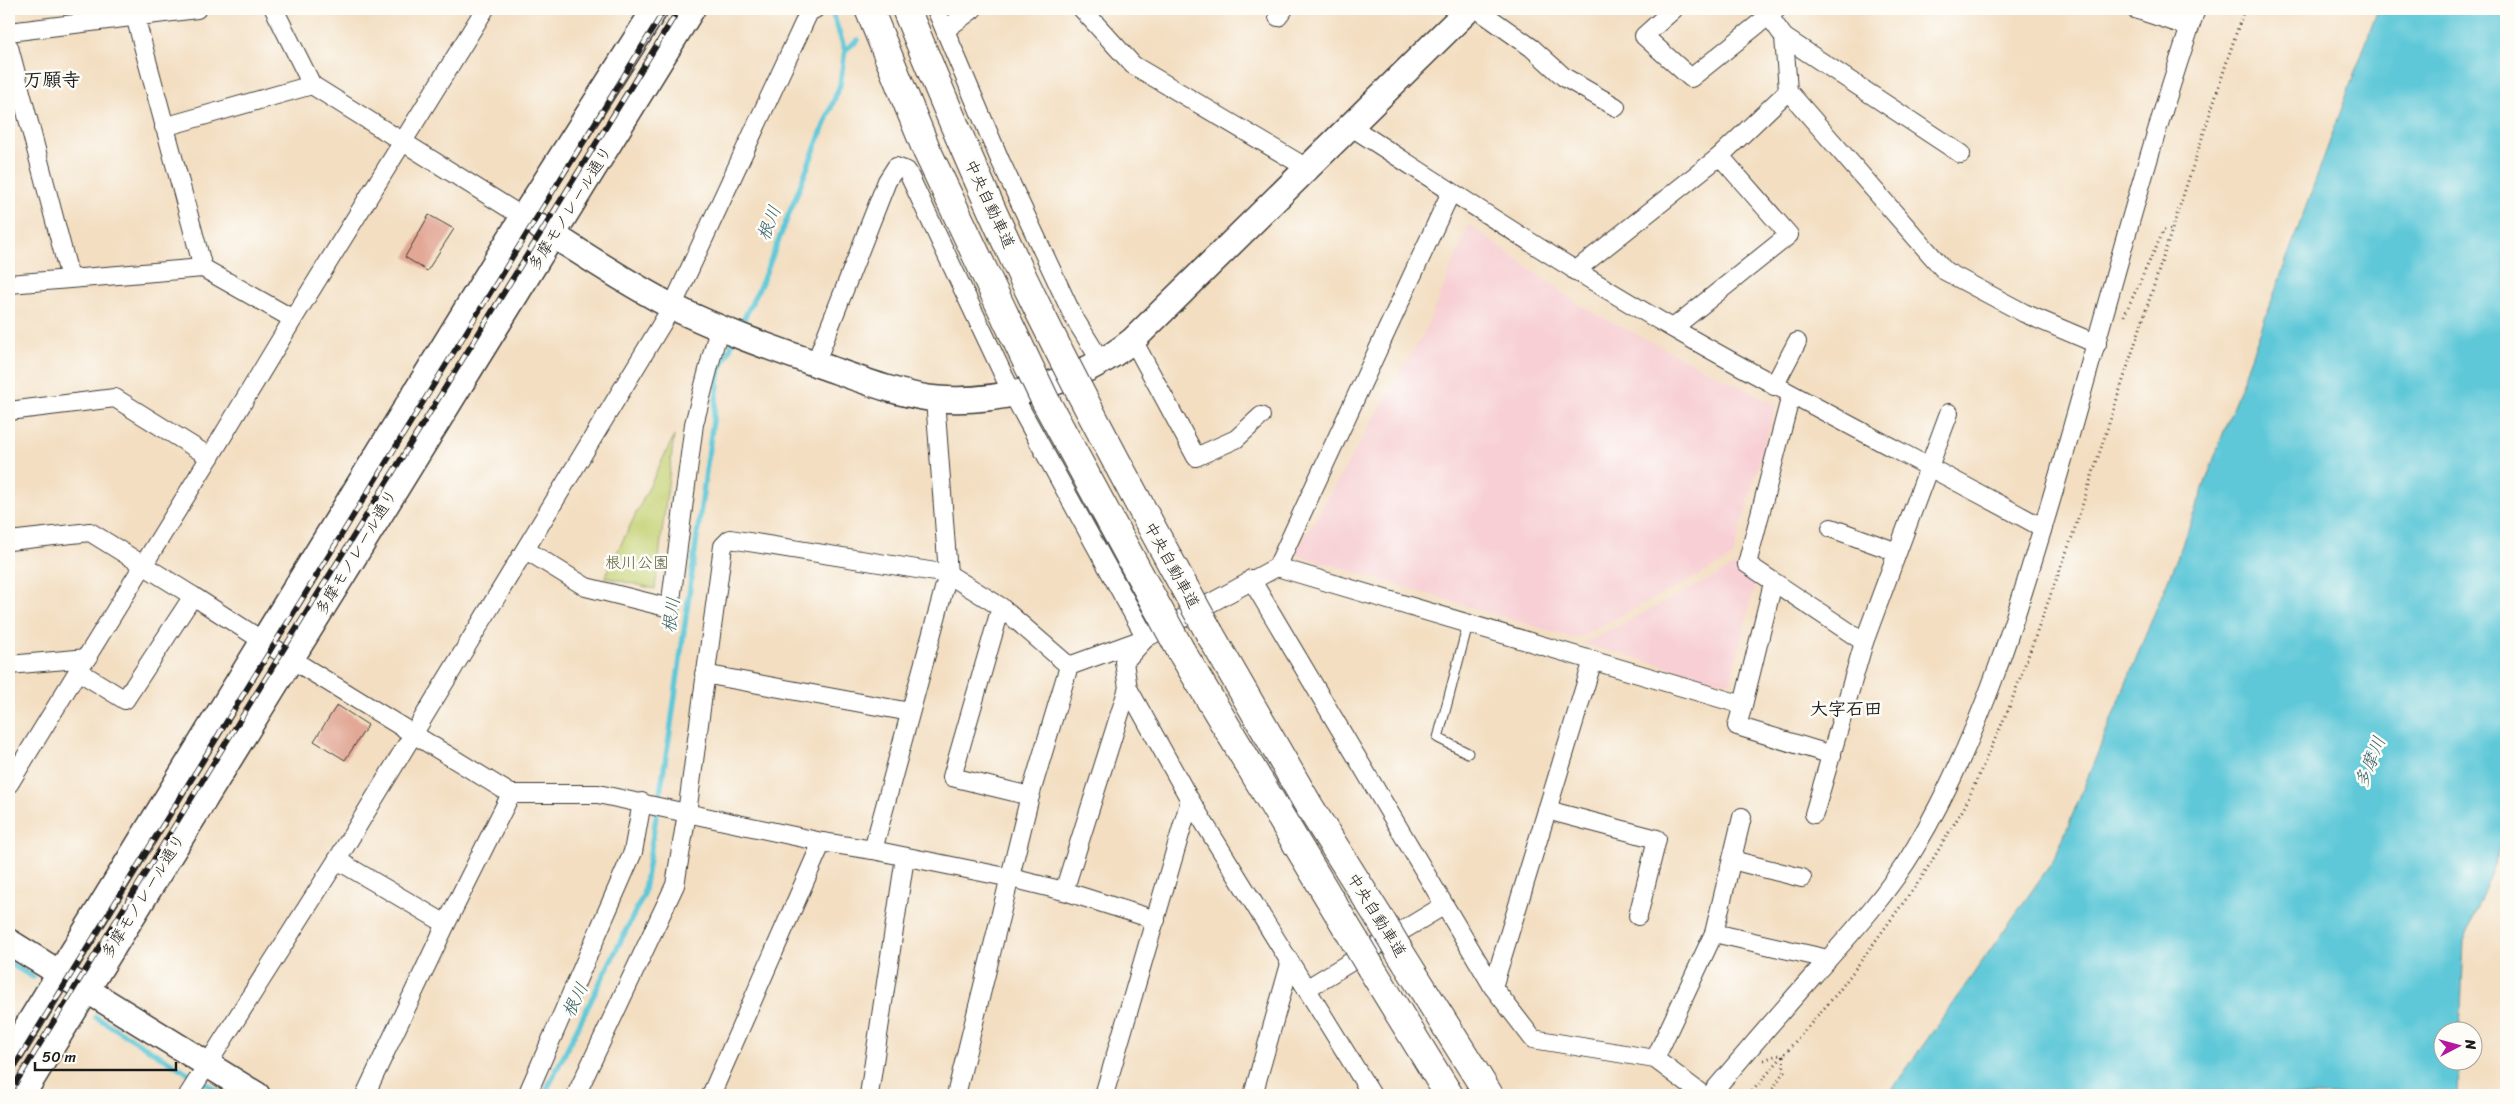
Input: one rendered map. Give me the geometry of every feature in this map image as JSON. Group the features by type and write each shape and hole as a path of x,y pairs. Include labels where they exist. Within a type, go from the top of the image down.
{"highway":[{"name":"中央自動車道","path":"869,9 927,151 1045,400 1181,651 1448,1095"},
{"name":"中央自動車道","path":"906,9 961,142 1051,336 1135,499 1309,806 1489,1095"}],"main road":[{"name":"多摩モノレール通り","path":"9,1056 523,217 655,9"},
{"name":"多摩モノレール通り","path":"22,1095 692,9"},
{"path":"523,217 672,307 815,364 868,382 935,399 974,399 1012,393 1059,381 1102,363 1133,340 1469,9"},
{"path":"9,942 60,972 205,1067 257,1095"}],"street":[{"path":"9,32 197,9"},
{"path":"274,9 312,85 523,217"},
{"path":"9,784 144,568 293,320 485,9"},
{"path":"191,1090 337,860 414,734 462,650 526,550 672,307 808,12 814,9"},
{"path":"936,9 996,152 1073,316 1102,363"},
{"path":"945,30 973,9"},
{"path":"1082,9 1133,65 1307,168"},
{"path":"1477,9 1532,48 1564,77 1616,107"},
{"path":"1674,9 1644,36 1691,78 1770,11 1784,37 1788,91 1946,271 2024,313 2096,344"},
{"path":"2134,9 2190,27"},
{"path":"1710,1095 1828,959 1858,928 1914,850 1939,804 1984,702 2022,596 2196,9"},
{"path":"135,16 203,268"},
{"path":"1784,37 1961,154"},
{"path":"9,47 70,278"},
{"path":"164,127 312,85"},
{"path":"1576,271 1720,156 1788,91"},
{"path":"1350,126 1576,271 1673,328 1790,395 2043,528"},
{"path":"1673,328 1789,235 1720,156"},
{"path":"815,364 887,181 896,168 907,171 1012,393 1146,638"},
{"path":"1069,666 1146,638 1277,567 1451,192"},
{"path":"9,284 203,268 293,320"},
{"path":"526,550 586,587 670,608 694,424 724,329"},
{"path":"1133,340 1196,457 1236,439 1262,416"},
{"path":"1774,386 1797,342"},
{"path":"1790,395 1747,564 1864,642"},
{"path":"9,411 114,398 210,457"},
{"path":"873,850 948,574 935,399"},
{"path":"1814,814 1864,642 1949,413"},
{"path":"1831,528 1897,552"},
{"path":"9,541 90,532 144,568 193,596 291,659 511,794 598,794 645,803 822,842 873,850 1011,878 1064,891 1156,920"},
{"path":"576,1095 675,885 681,812 723,546 730,539 948,574 1001,606 1069,666"},
{"path":"1277,567 1743,705"},
{"path":"1250,580 1443,906 1493,987 1533,1039 1656,1059 1703,1095"},
{"path":"1773,583 1737,726 1832,755"},
{"path":"9,666 83,664 125,700 193,596"},
{"path":"1001,606 952,777 1030,796"},
{"path":"1146,638 1124,662 1128,688 1190,800 1372,1095"},
{"path":"1493,987 1593,660"},
{"path":"956,1095 1030,796 1069,666"},
{"path":"704,674 910,712"},
{"path":"1064,891 1128,688"},
{"path":"365,1095 446,924 511,794"},
{"path":"1104,1095 1190,800"},
{"path":"527,1095 633,852 645,803"},
{"path":"1547,810 1657,839 1638,916"},
{"path":"1656,1059 1714,933 1742,817"},
{"path":"712,1095 822,842"},
{"path":"869,1095 905,857"},
{"path":"337,860 446,924"},
{"path":"1732,860 1802,878"},
{"path":"1306,989 1443,906"},
{"path":"1714,933 1828,959"},
{"path":"1253,1095 1290,964"}],"lane":[{"path":"1468,624 1438,738 1468,753"}],"path":[{"path":"2121,323 2164,230 2173,229"},
{"path":"1760,1062 1776,1055 1783,1056 1784,1071 1769,1095"}],"shaded area":[{"path":"1469,225 1582,307 1776,405 1732,558 1576,639 1295,554 1426,329"},
{"path":"1735,566 1757,577 1730,683 1583,644"}],"green space":[{"name":"根川公園","path":"674,436 655,589 605,577"}],"water":[{"name":"多摩川","path":"2378,9 2506,9 2506,834 2464,941 2460,1022 2432,1022 2432,1072 2459,1072 2458,1095 1888,1095 2055,858 2185,538"}],"building":[{"path":"429,215 454,229 427,271 405,257"},
{"path":"337,705 368,725 345,760 314,741"}],"waterway":[{"name":"根川","path":"739,329 762,282 840,85 845,50 831,9"},
{"path":"845,50 858,40"},
{"name":"根川","path":"544,1095 643,896 670,732 720,370 734,340"},
{"path":"9,963 33,977"},
{"path":"96,1017 224,1095"}],"railway":[{"path":"9,1075 665,9"},
{"path":"9,1094 679,9"}],"district":[{"name":"万願寺","path":"52,79"},
{"name":"大字石田","path":"1846,709"}]}
